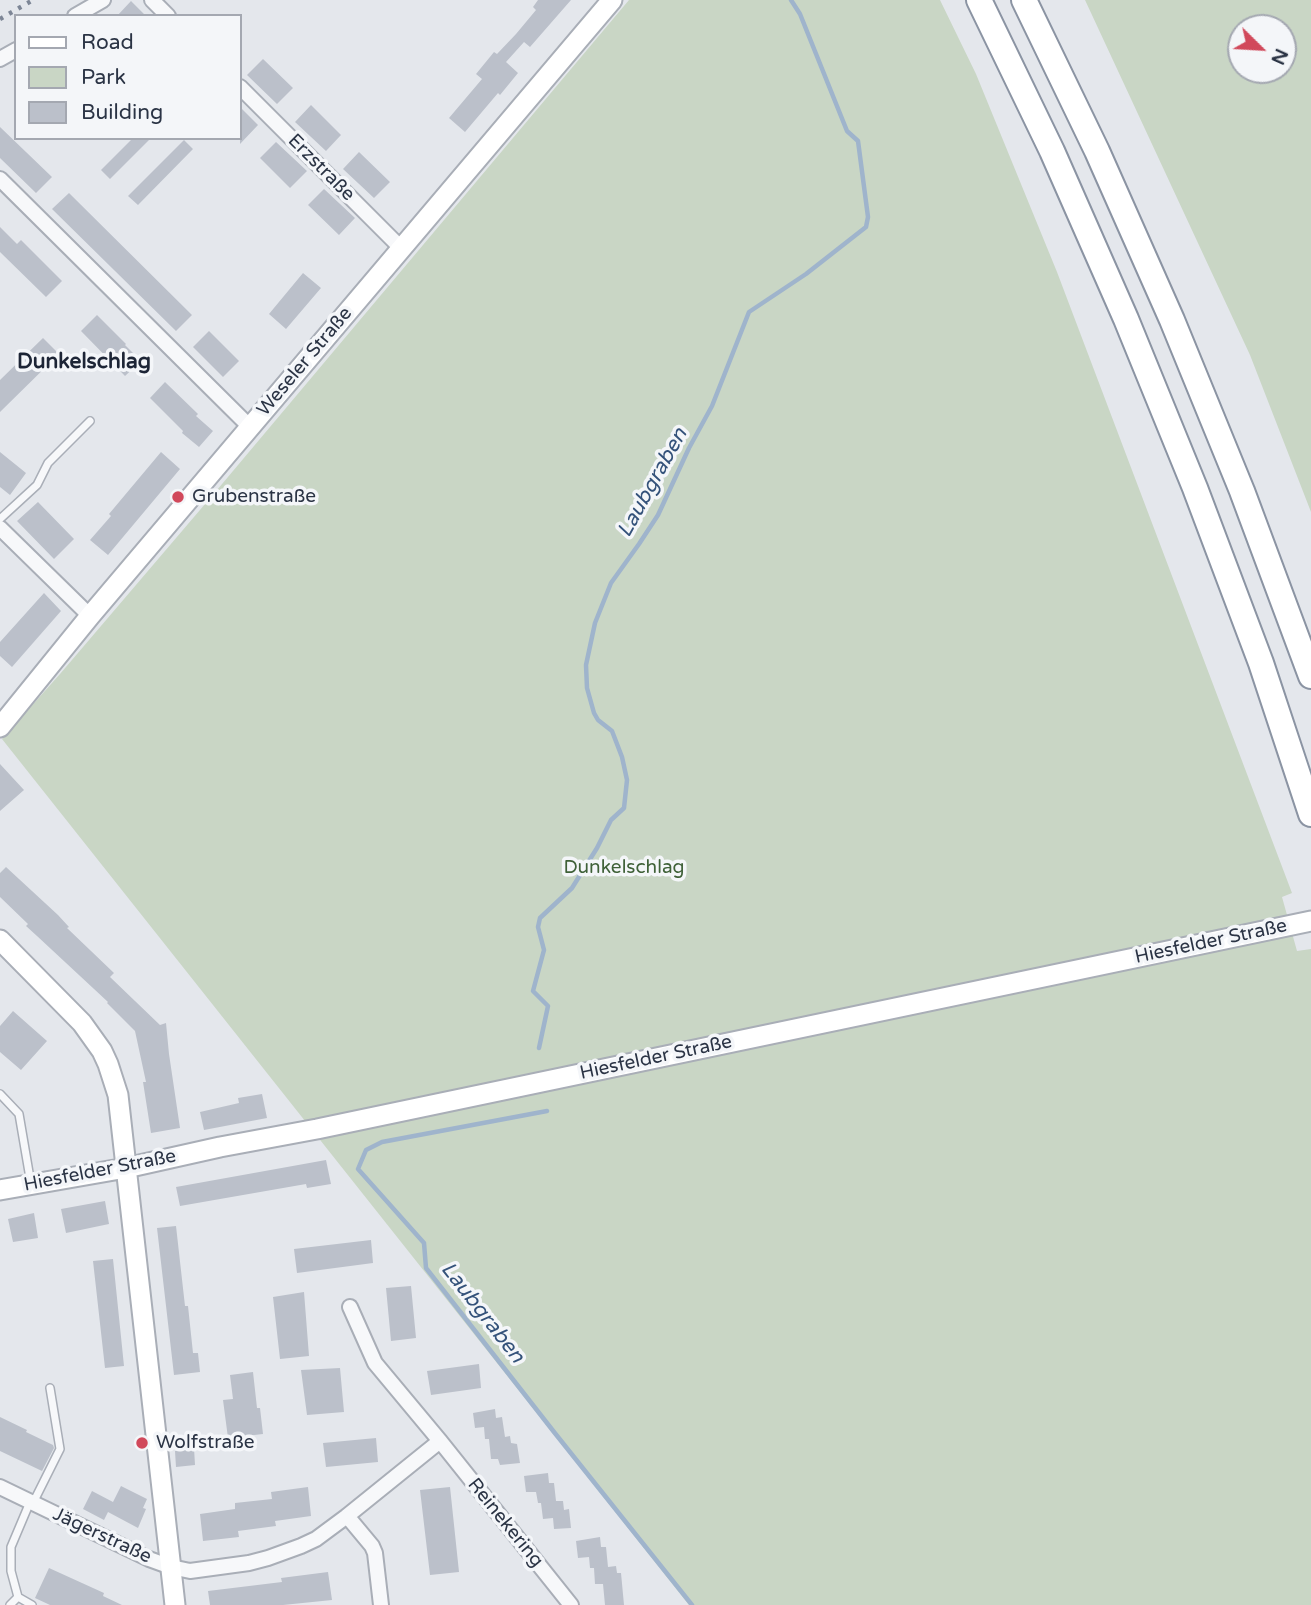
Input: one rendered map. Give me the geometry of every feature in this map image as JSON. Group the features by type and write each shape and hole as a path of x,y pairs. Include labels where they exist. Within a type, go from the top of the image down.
{"highway":[{"path":"979,0 1057,163 1146,367 1256,650 1311,814"},
{"path":"1024,0 1097,150 1172,320 1242,491 1311,676"}],"street":[{"path":"78,14 103,0"},
{"path":"152,0 166,14"},
{"name":"Weseler Straße","path":"0,727 90,616 612,0"},
{"name":"Erzstraße","path":"242,90 401,248"},
{"path":"0,179 250,427"},
{"path":"0,528 90,616"},
{"name":"Hiesfelder Straße","path":"0,1191 126,1168 1305,922"},
{"path":"0,940 82,1023 102,1051 118,1095 170,1567 190,1571 249,1563 286,1552 316,1539 440,1441"},
{"name":"Reinekering","path":"350,1307 375,1363 571,1605"},
{"name":"Jägerstraße","path":"0,1487 170,1567 174,1605"},
{"path":"347,1516 375,1553 381,1605"}],"lane":[{"path":"0,519 37,485 48,463 90,421"},
{"path":"0,1094 19,1114 32,1184"},
{"path":"32,1605 18,1597 11,1571 11,1546 60,1448 50,1388"},
{"path":"10,1605 18,1597"}],"green space":[{"name":"Dunkelschlag","path":"629,0 940,0 976,74 1057,272 1292,893 1282,897 1297,951 1311,949 1311,1605 689,1605 2,739 217,490"},
{"path":"1085,0 1311,0 1311,512 1250,355"}],"building":[{"path":"538,0 571,0 530,47 524,42 506,62 518,73 465,132 449,118 482,79 476,74 494,52 497,54 516,34 536,10 533,7"},
{"path":"131,1 144,14 119,14"},
{"path":"263,59 293,88 277,104 247,75"},
{"path":"311,105 341,135 326,151 295,122"},
{"path":"242,109 258,125 240,144 242,140"},
{"path":"0,127 52,177 36,193 0,158"},
{"path":"131,140 149,140 110,179 101,170"},
{"path":"184,140 193,149 138,205 128,196"},
{"path":"276,142 307,171 290,188 260,158"},
{"path":"359,152 390,182 374,198 343,169"},
{"path":"324,189 355,218 339,235 308,205"},
{"path":"69,193 192,315 176,331 52,209"},
{"path":"0,227 17,244 21,240 62,281 46,297 0,252"},
{"path":"303,273 321,288 286,329 269,314"},
{"path":"97,315 141,361 125,376 81,331"},
{"path":"209,331 239,361 223,377 193,347"},
{"path":"43,338 59,354 0,412 0,380"},
{"path":"165,382 213,431 199,447 182,433 150,398"},
{"path":"0,452 26,473 10,495 0,487"},
{"path":"161,452 180,469 108,555 90,540"},
{"path":"38,502 74,539 54,559 17,521"},
{"path":"44,593 61,611 12,667 0,656 0,642"},
{"path":"0,764 24,790 0,811"},
{"path":"6,867 58,915 69,927 67,928 114,973 110,977 160,1025 166,1023 180,1128 151,1133 143,1082 146,1082 135,1031 108,1002 26,926 28,924 0,897 0,873"},
{"path":"13,1011 47,1041 21,1070 0,1052 0,1026"},
{"path":"262,1094 267,1118 204,1130 200,1112 239,1103 238,1098"},
{"path":"326,1160 331,1184 307,1188 306,1184 180,1206 176,1187"},
{"path":"105,1201 109,1224 66,1233 61,1209"},
{"path":"34,1213 38,1238 13,1242 8,1219"},
{"path":"176,1226 185,1306 188,1306 193,1353 198,1353 200,1372 174,1375 157,1228"},
{"path":"371,1240 373,1263 297,1273 294,1249"},
{"path":"113,1259 124,1366 105,1368 93,1261"},
{"path":"411,1286 416,1338 391,1341 386,1288"},
{"path":"304,1292 309,1356 280,1359 273,1297"},
{"path":"479,1364 481,1388 431,1395 427,1371"},
{"path":"340,1368 344,1412 307,1415 301,1370"},
{"path":"253,1372 263,1434 228,1438 223,1400 233,1399 230,1375"},
{"path":"495,1409 496,1418 502,1417 505,1437 510,1436 511,1443 517,1444 520,1463 500,1465 498,1459 491,1459 489,1439 485,1439 484,1427 475,1428 473,1413"},
{"path":"0,1417 53,1445 42,1471 0,1451"},
{"path":"376,1438 378,1462 326,1467 323,1443"},
{"path":"194,1448 195,1465 176,1467 175,1451"},
{"path":"548,1473 549,1483 554,1483 556,1501 563,1501 564,1510 569,1509 571,1528 554,1529 553,1518 543,1519 536,1492 526,1492 524,1476"},
{"path":"121,1486 147,1499 138,1528 108,1512 104,1520 83,1509 92,1491 113,1502"},
{"path":"308,1487 311,1516 275,1521 276,1526 238,1531 239,1537 203,1541 200,1514 235,1509 235,1503 272,1499 271,1492"},
{"path":"450,1487 459,1572 430,1575 420,1490"},
{"path":"600,1537 601,1547 606,1547 608,1567 616,1566 617,1573 621,1573 624,1605 605,1605 603,1584 595,1584 594,1568 590,1568 589,1557 578,1558 576,1541"},
{"path":"49,1568 104,1593 103,1596 122,1605 50,1605 35,1598"},
{"path":"328,1572 332,1600 283,1605 210,1605 208,1591 282,1582 281,1578"}],"waterway":[{"name":"Laubgraben","path":"539,1048 548,1006 533,991 544,950 538,927 540,918 572,888 611,820 624,808 627,780 622,757 612,731 598,720 594,713 587,688 586,665 595,623 611,583 658,515 712,406 749,312 806,274 866,227 868,217 858,141 847,131 800,14 791,0"},
{"name":"Laubgraben","path":"547,1111 382,1142 366,1150 358,1169 424,1243 426,1268 692,1605"}],"railway":[{"path":"0,19 33,0"}],"place":[{"name":"Grubenstraße","path":"178,497"},
{"name":"Wolfstraße","path":"142,1443"}],"district":[{"name":"Dunkelschlag","path":"84,362"}]}
